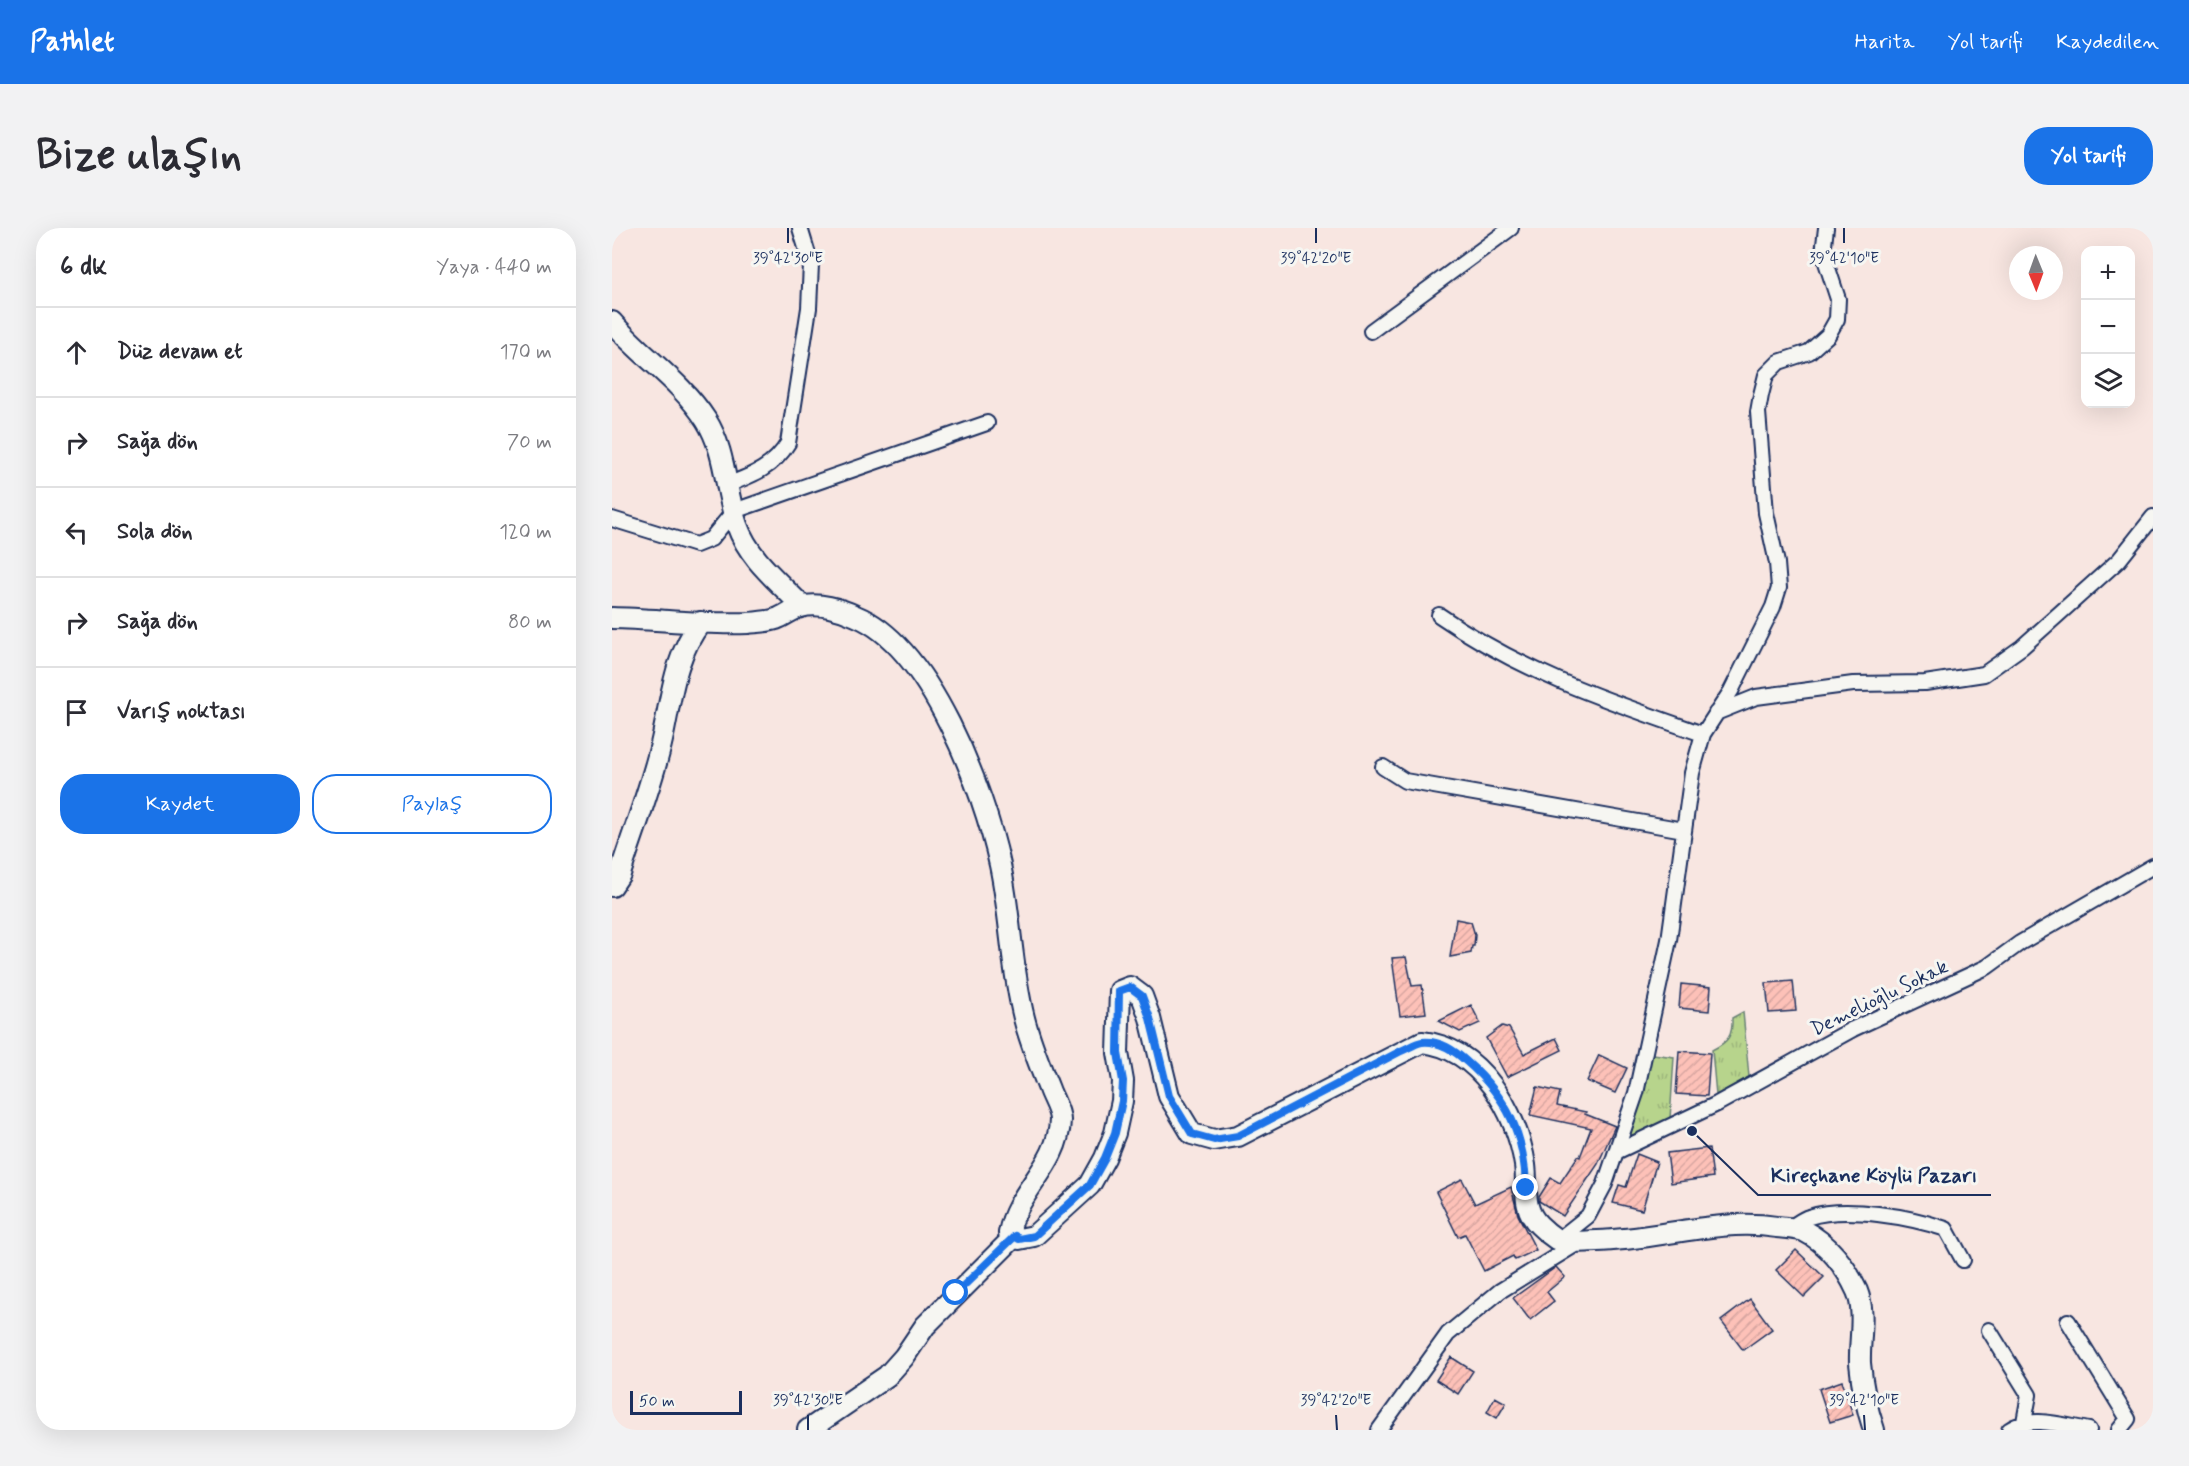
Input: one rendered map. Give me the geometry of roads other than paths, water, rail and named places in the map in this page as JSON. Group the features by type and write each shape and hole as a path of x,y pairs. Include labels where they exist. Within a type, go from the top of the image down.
{"street":[{"path":"727,485 764,470 780,457 788,443 810,308 811,264 800,228"},
{"path":"1371,331 1511,228"},
{"path":"1558,1240 1588,1216 1605,1184 1636,1093 1669,940 1692,773 1703,734 1731,692 1773,607 1779,588 1777,563 1766,513 1758,412 1766,375 1779,362 1809,352 1828,335 1837,319 1838,299 1823,253 1826,228"},
{"path":"612,322 633,347 670,377 707,422 720,450 738,526 754,558 802,606"},
{"path":"612,519 696,545 711,539 734,511 987,423"},
{"path":"1716,713 1756,697 1853,684 1925,683 1984,674 2022,647 2119,560 2153,517"},
{"path":"612,618 701,622 774,620 802,606 827,606 857,616 885,632 905,651 949,721 987,813 1002,873 1008,911 1013,974 1024,1020 1060,1117 1057,1141 1045,1165 1012,1214 1009,1233 1019,1239 1034,1236 1090,1185 1105,1158 1115,1133 1122,1101 1123,1081 1118,1053 1119,991 1130,987 1142,996 1169,1096 1192,1134 1214,1140 1238,1136 1422,1042 1440,1044 1458,1054 1494,1088 1507,1107 1525,1166 1526,1205 1534,1220 1558,1240 1616,1241 1719,1226 1762,1224 1801,1230 1827,1248 1849,1274 1858,1294 1862,1318 1862,1383 1874,1430"},
{"path":"1439,615 1480,643 1583,693 1703,734"},
{"path":"612,886 620,874 662,741 670,695 681,659 690,636 701,622"},
{"path":"1383,767 1405,781 1684,830"},
{"name":"Demelioğlu Sokak","path":"1616,1152 1718,1104 1853,1029 1987,967 2020,944 2153,866"},
{"path":"1789,1228 1809,1217 1859,1212 1920,1220 1946,1229 1963,1260"},
{"path":"808,1430 887,1376 904,1357 925,1326 1015,1236"},
{"path":"1379,1430 1448,1334 1500,1291 1580,1242"},
{"path":"2068,1321 2128,1419 2119,1430"},
{"path":"1989,1330 2029,1395 2024,1422"},
{"path":"2009,1430 2024,1422 2037,1421 2089,1430"}],"place":[{"name":"Kireçhane Köylü Pazarı","path":"1692,1131"}]}
